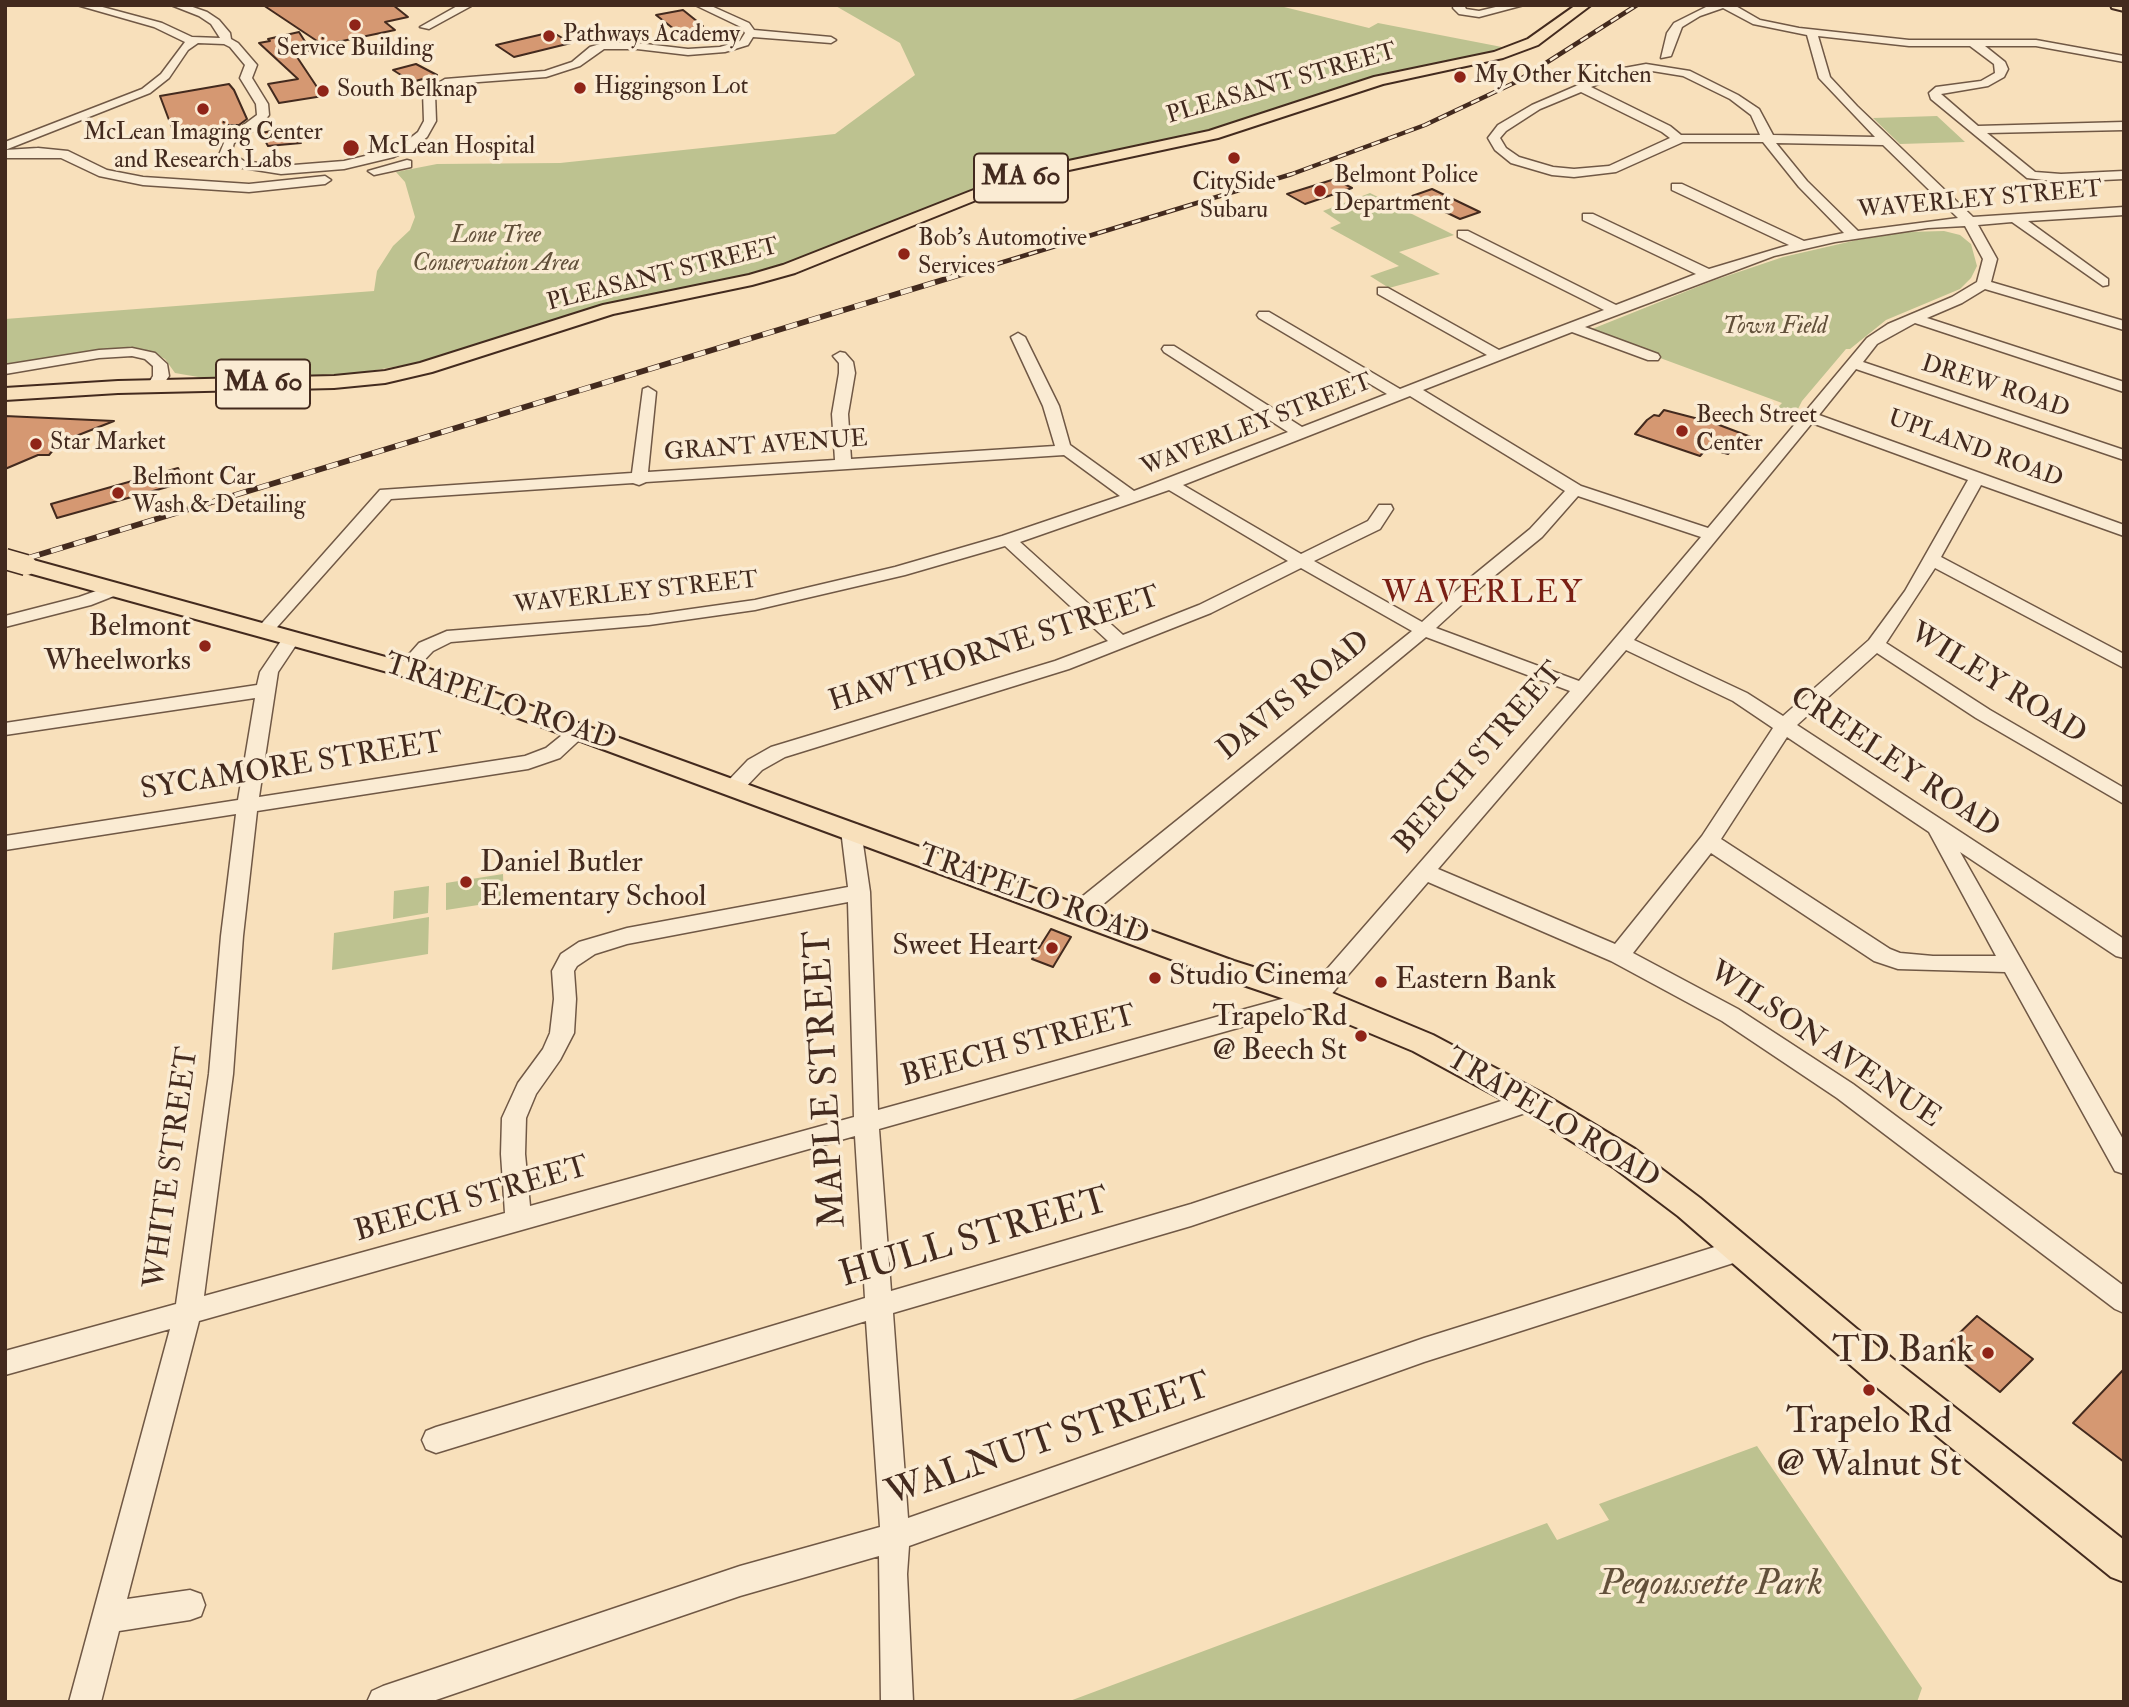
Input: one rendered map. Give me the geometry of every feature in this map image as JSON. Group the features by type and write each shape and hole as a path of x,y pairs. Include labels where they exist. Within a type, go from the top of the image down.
{"main road":[{"name":"PLEASANT STREET","path":"5,394 155,386 347,381 385,377 439,365 609,310 752,280 789,269 1000,186 1051,169 1213,135 1379,80 1498,55 1533,42 1586,5"},
{"path":"2117,5 2124,7"},
{"name":"TRAPELO ROAD","path":"16,562 405,669 1076,914 1315,998 1423,1043 1531,1101 1624,1158 1689,1207 1881,1370 2124,1564"}],"street":[{"path":"82,5 158,25 194,41 226,41 234,45 251,63 246,78 264,112 259,120 233,138 226,147 225,155 235,162 265,168 304,169 397,162"},
{"path":"176,5 215,22 223,30 226,41"},
{"path":"425,27 468,5"},
{"path":"700,5 742,24 750,33 831,40"},
{"path":"1459,5 1458,8 1463,12 1479,14 1519,5"},
{"path":"1665,56 1672,33 1678,25 1696,14 1724,5 1757,22 1812,33 1909,43 2036,43 2124,59"},
{"path":"5,154 52,152 69,156 97,171 125,179 238,188 298,184 397,162 408,146 425,131 432,116 428,94 444,82 551,73 576,64 594,49 603,46 637,46 688,52 726,50 744,43 750,33"},
{"path":"1812,33 1823,75 1886,141 1969,221 1990,259 1983,284 2124,326"},
{"path":"5,146 146,91 165,76 184,48 194,41"},
{"path":"1973,43 1999,62 2002,69 2000,75 1984,83 1948,87 1935,93 1937,99 2031,175 2062,178 2124,175"},
{"path":"1855,235 1802,184 1768,139 1759,117 1750,107 1694,76 1660,68 1634,68 1617,72 1536,107 1496,133 1494,138 1499,147 1516,160 1552,171 1574,173 1612,169 1679,139 1768,139 1886,141"},
{"path":"1581,87 1666,129 1679,139"},
{"path":"1976,130 2124,126"},
{"path":"1677,187 1801,245"},
{"name":"WAVERLEY STREET","path":"405,669 426,648 447,637 649,620 755,605 899,571 1008,540 1133,498 1302,434 1708,274 1801,245 1855,235 1969,221 2123,211"},
{"path":"1588,217 1708,274"},
{"path":"2016,219 2103,282"},
{"path":"1463,234 1616,310"},
{"name":"BEECH STREET","path":"5,1363 1315,998 1623,642 1872,341 1893,327 1957,300 1983,284"},
{"path":"1383,291 1499,356"},
{"path":"1264,314 1575,490 1711,535"},
{"path":"1914,318 2124,387"},
{"path":"1572,327 1653,358"},
{"path":"1018,337 1047,397 1066,450 1133,498"},
{"path":"1169,349 1302,434"},
{"path":"5,370 99,354 132,352 150,356 160,364 161,376 155,386"},
{"path":"840,356 846,362 847,373 840,421 843,466"},
{"name":"DREW ROAD","path":"1852,363 2124,455"},
{"path":"639,480 649,392"},
{"name":"UPLAND ROAD","path":"1809,417 2124,531"},
{"name":"GRANT AVENUE","path":"264,631 386,495 1066,450"},
{"path":"1619,955 1709,841 1784,726 1876,644 1913,592 1978,476"},
{"path":"1170,484 1424,630 1581,690"},
{"name":"DAVIS ROAD","path":"1076,914 1424,630 1476,582 1536,533 1575,490"},
{"name":"HAWTHORNE STREET","path":"734,787 755,765 778,752 984,690 1121,643 1205,609 1374,525 1385,509"},
{"path":"1008,540 1121,643"},
{"path":"1930,558 2124,662"},
{"path":"5,622 85,601 113,590"},
{"name":"WHITE STREET","path":"85,1702 188,1313 220,1074 247,806 271,667 290,639"},
{"name":"CREELEY ROAD","path":"1623,642 1740,697 2124,950"},
{"name":"WILEY ROAD","path":"1876,644 1983,714 2124,797"},
{"path":"5,729 267,690"},
{"name":"SYCAMORE STREET","path":"5,843 537,760 553,753 579,731"},
{"path":"1935,825 2124,1164"},
{"name":"MAPLE STREET","path":"851,830 859,892 866,1123 895,1538 892,1574 897,1702"},
{"path":"1709,841 1882,955 1898,961 1933,964 2011,964"},
{"name":"WILSON AVENUE","path":"1424,872 1542,919 1619,955 1730,1014 1844,1091 2124,1301"},
{"path":"518,1219 513,1154 514,1118 526,1090 552,1054 562,1033 565,999 563,971 569,960 587,948 627,936 859,892"},
{"name":"HULL STREET","path":"436,1440 879,1306 1191,1216 1531,1101"},
{"name":"WALNUT STREET","path":"383,1702 740,1581 895,1538 1424,1350 1740,1250"},
{"path":"108,1617 190,1605"}],"green space":[{"name":"Lone Tree Conservation Area","path":"834,5 1276,5 1369,28 1378,23 1507,48 1374,78 1246,122 1180,139 1046,166 785,266 439,359 353,374 204,378 175,373 165,359 156,354 119,348 5,366 5,319 374,291 377,271 393,246 410,230 415,217 405,182 396,172 437,164 560,163 835,134 915,75 900,43"},
{"path":"1937,116 1965,142 1900,144 1873,118"},
{"path":"1370,193 1454,235 1399,252 1440,274 1389,288 1370,276 1399,266 1330,228 1341,223 1323,211"},
{"name":"Town Field","path":"1944,231 1960,235 1971,244 1977,266 1971,278 1960,289 1886,320 1850,349 1846,349 1802,401 1795,415 1777,408 1782,403 1587,331 1712,281 1783,257 1857,240 1907,232"},
{"path":"503,874 504,901 446,910 446,883"},
{"path":"429,886 428,913 393,919 394,891"},
{"path":"429,917 428,954 332,970 334,933"},
{"name":"Peqoussette Park","path":"1757,1446 1922,1688 1917,1702 1067,1702 1547,1523 1557,1540 1609,1520 1599,1504"}],"building":[{"path":"263,5 393,5 408,17 385,22 395,30 323,45"},
{"path":"683,10 703,26 679,33 656,15"},
{"path":"299,32 311,51 295,54 323,96 279,103 268,84 298,79 259,43"},
{"path":"552,32 571,43 514,57 496,45"},
{"path":"416,64 437,75 412,82 393,70"},
{"name":"McLean Imaging Center and Research Labs","path":"229,84 247,119 239,125 225,125 175,136 160,96"},
{"path":"287,128 292,130 301,143 268,146 261,133"},
{"name":"Belmont Police Department","path":"1335,179 1352,188 1305,204 1287,194"},
{"path":"1432,189 1480,212 1460,219 1412,196"},
{"name":"Beech Street Center","path":"1664,410 1714,423 1751,437 1740,450 1733,448 1728,454 1707,448 1700,456 1635,434 1647,420 1654,415 1659,416"},
{"name":"Star Market","path":"5,416 114,421 76,436 79,439 54,449 49,455 38,455 5,469"},
{"name":"Belmont Car Wash & Detailing","path":"178,468 185,482 57,518 51,504"},
{"name":"Sweet Heart","path":"1051,929 1071,937 1053,967 1032,959"},
{"name":"TD Bank","path":"1977,1316 2033,1359 2000,1392 1944,1348"},
{"path":"2124,1369 2124,1462 2073,1423"}],"railway":[{"path":"977,270 1292,174 1425,125 1516,82 1637,5"},
{"path":"5,565 982,268"}],"place":[{"name":"Service Building","path":"355,25"},
{"name":"Pathways Academy","path":"549,36"},
{"name":"My Other Kitchen","path":"1460,77"},
{"name":"Higgingson Lot","path":"580,88"},
{"name":"South Belknap","path":"323,91"},
{"name":"McLean Imaging Center and Research Labs","path":"203,109"},
{"name":"McLean Hospital","path":"351,148"},
{"name":"CitySide Subaru","path":"1234,158"},
{"name":"Belmont Police Department","path":"1320,191"},
{"name":"Bob’s Automotive Services","path":"904,254"},
{"name":"Beech Street Center","path":"1682,431"},
{"name":"Star Market","path":"36,444"},
{"name":"Belmont Car Wash & Detailing","path":"118,493"},
{"name":"Belmont Wheelworks","path":"205,646"},
{"name":"Daniel Butler Elementary School","path":"466,882"},
{"name":"Sweet Heart","path":"1052,948"},
{"name":"Studio Cinema","path":"1155,978"},
{"name":"Eastern Bank","path":"1381,982"},
{"name":"Trapelo Rd @ Beech St","path":"1361,1036"},
{"name":"TD Bank","path":"1988,1353"},
{"name":"Trapelo Rd @ Walnut St","path":"1869,1390"}],"district":[{"name":"WAVERLEY","path":"1483,595"}]}
